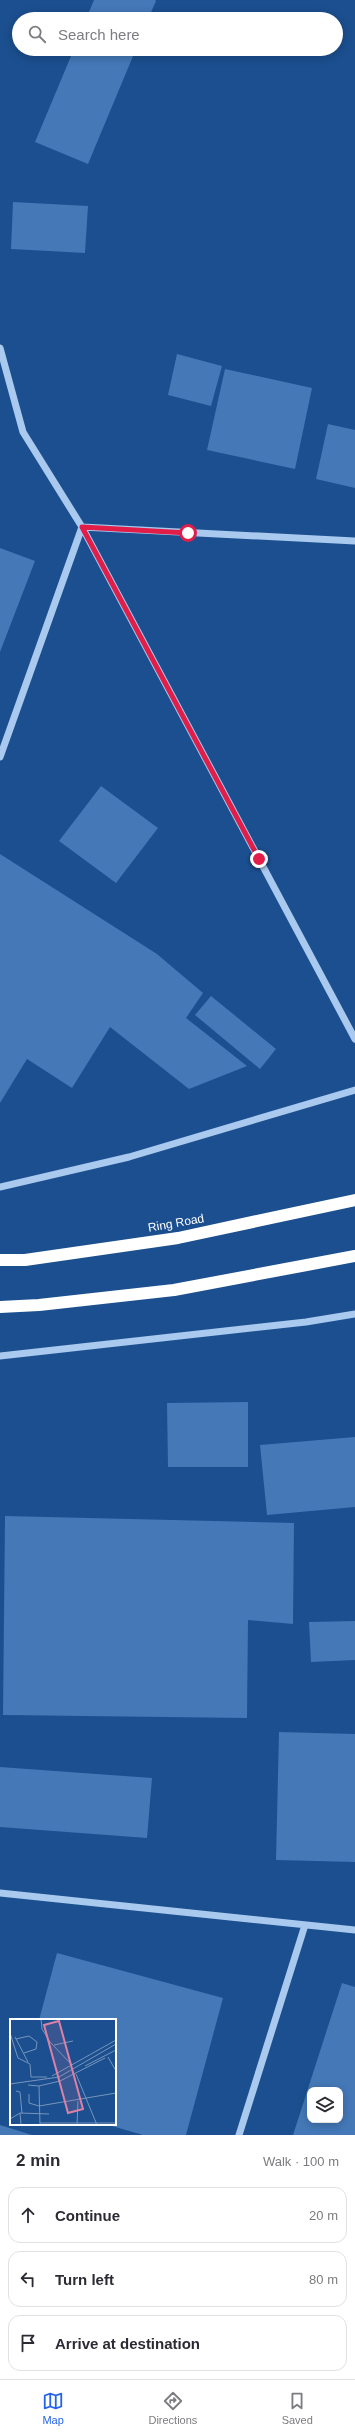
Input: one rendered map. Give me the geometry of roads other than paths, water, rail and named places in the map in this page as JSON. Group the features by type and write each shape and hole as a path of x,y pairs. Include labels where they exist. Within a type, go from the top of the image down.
{"highway":[{"name":"Ring Road","path":"0,1260 25,1260 178,1238 355,1200"},
{"path":"0,1307 40,1305 174,1290 355,1256"}],"street":[{"path":"0,348 23,432 82,527 355,1039"},
{"path":"82,527 355,541"},
{"path":"0,757 82,527"},
{"path":"0,1187 130,1157 355,1090"},
{"path":"0,1356 306,1322 355,1314"},
{"path":"0,1894 355,1930"},
{"path":"239,2135 305,1925"}]}
